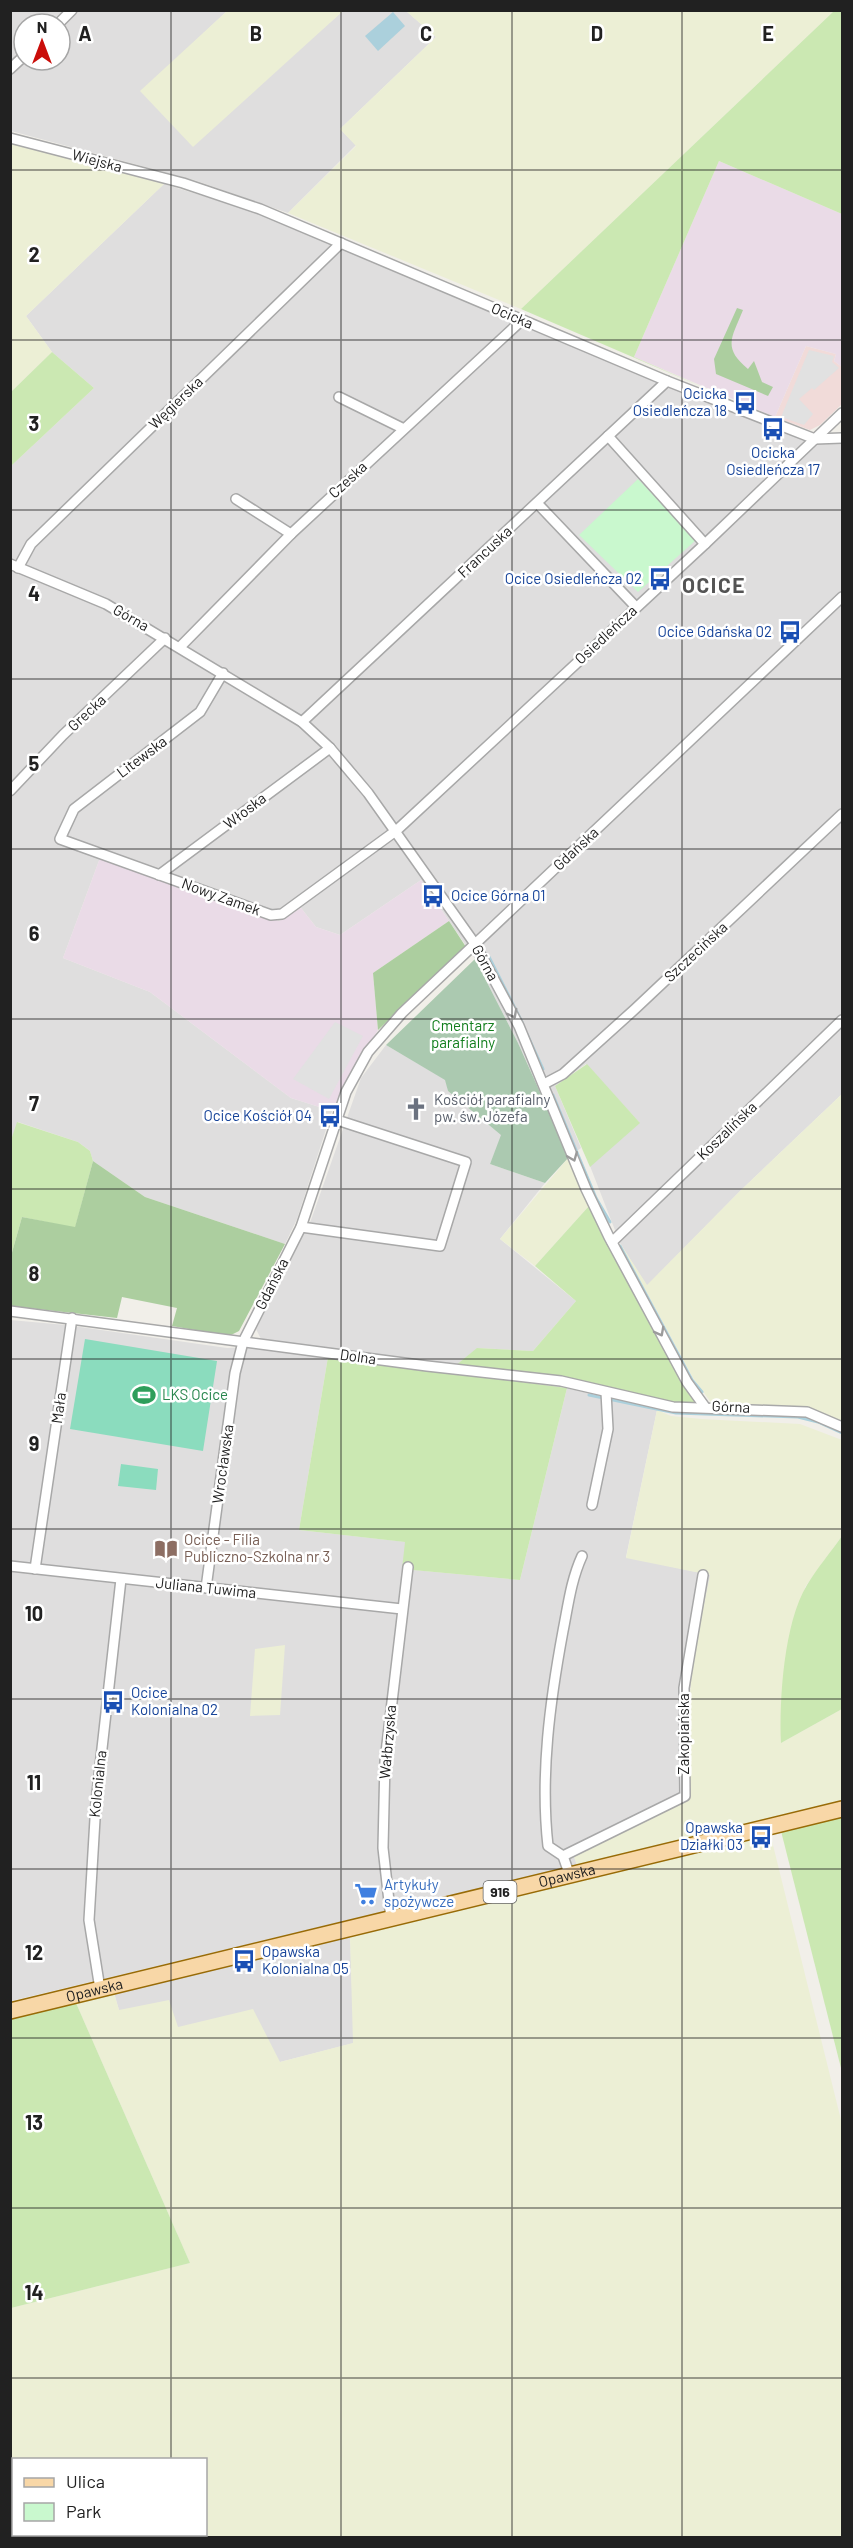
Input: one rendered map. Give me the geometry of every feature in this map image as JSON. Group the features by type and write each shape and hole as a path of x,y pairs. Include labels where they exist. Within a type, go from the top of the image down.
{"main road":[{"name":"Opawska","path":"10,2011 843,1809"}],"street":[{"name":"Wiejska","path":"10,138 183,183"},
{"name":"Ocicka","path":"183,183 260,209 667,381 815,438 843,438"},
{"name":"Węgierska","path":"14,566 31,544 341,243"},
{"name":"Czeska","path":"180,646 291,534 402,428 522,320"},
{"name":"Francuska","path":"302,722 667,381"},
{"path":"339,397 402,428"},
{"name":"Osiedleńcza","path":"397,830 705,544 843,412"},
{"path":"608,436 705,544"},
{"path":"236,499 291,534"},
{"path":"537,503 636,607"},
{"name":"Górna","path":"14,566 106,604 180,646 302,722 330,748 397,830 475,944 519,1026 586,1189 612,1242 687,1382 705,1407 807,1412 843,1427"},
{"name":"Gdańska","path":"243,1342 301,1227 346,1092 368,1052 402,1013 843,597"},
{"name":"Grecka","path":"10,790 63,735 165,638"},
{"name":"Litewska","path":"60,839 74,808 200,712 223,674"},
{"name":"Włoska","path":"159,875 330,748"},
{"name":"Szczecińska","path":"544,1084 563,1074 635,1009 843,814"},
{"name":"Nowy Zamek","path":"60,839 271,915 282,914 397,830"},
{"name":"Koszalińska","path":"612,1242 843,1020"},
{"path":"301,1227 441,1246 466,1162 337,1120"},
{"name":"Dolna","path":"10,1311 561,1381 673,1407 705,1407"},
{"name":"Mała","path":"35,1569 72,1318"},
{"name":"Wrocławska","path":"206,1588 235,1373 243,1342"},
{"path":"592,1505 608,1429 606,1392"},
{"path":"570,1876 563,1856 548,1846 543,1805 554,1681 574,1573 582,1556"},
{"name":"Juliana Tuwima","path":"10,1566 402,1610"},
{"name":"Wałbrzyska","path":"391,1919 383,1848 385,1761 408,1567"},
{"name":"Zakopiańska","path":"563,1856 685,1796 684,1688 703,1575"},
{"name":"Kolonialna","path":"100,1989 89,1920 96,1802 122,1579"}],"shaded area":[{"path":"11,11 227,11 193,43 274,71 343,11 406,11 436,37 340,129 356,145 288,213 194,180 11,131"},
{"path":"719,161 842,214 842,367 834,361 836,354 806,346 775,417 634,357"},
{"path":"164,184 252,211 805,441 842,441 842,1094 740,1191 647,1286 620,1243 590,1166 639,1122 586,1064 555,1086 581,1148 569,1157 518,1043 475,959 421,880 340,935 316,927 301,908 279,921 100,858 63,958 150,992 291,1098 332,1111 297,1219 285,1244 145,1197 93,1161 90,1151 78,1142 18,1122 11,1140 11,466 94,388 52,352 26,316"},
{"path":"806,346 836,354 834,361 842,367 842,404 820,425 810,430 775,417"},
{"path":"809,350 834,356 832,362 839,368 814,390 812,388 799,399 813,414 804,425 781,417"},
{"path":"100,858 279,921 301,908 316,927 340,935 421,880 449,921 373,973 378,1030 351,1073 332,1111 291,1098 150,992 63,958"},
{"path":"335,1022 363,1036 329,1099 293,1079"},
{"path":"386,1045 446,1080 448,1091 502,1135 490,1164 545,1183 500,1239 576,1301 533,1351 478,1348 455,1366 261,1339 256,1329 311,1220 361,1078"},
{"path":"10,1320 66,1325 227,1348 256,1347 328,1357 299,1530 406,1542 403,1569 520,1580 567,1388 657,1410 626,1557 711,1575 693,1658 687,1731 690,1797 573,1854 577,1865 11,2001"},
{"path":"350,1936 354,2043 280,2062 119,2010 114,1993"}],"green space":[{"path":"227,11 343,11 193,147 140,91"},
{"path":"406,11 834,11 521,309 288,213 356,146 340,129 436,37"},
{"path":"834,11 842,11 842,214 719,161 634,357 714,392 521,309"},
{"path":"11,143 164,184 26,316 52,352 11,392"},
{"path":"737,308 743,310 733,335 732,348 748,369 754,361 762,382 773,387 768,396 716,374 714,359"},
{"path":"52,352 94,388 11,466 11,392"},
{"path":"638,479 696,540 638,592 579,535"},
{"path":"449,921 466,947 378,1030 373,973"},
{"name":"Cmentarz parafialny","path":"475,959 518,1043 569,1157 545,1183 490,1164 501,1135 448,1091 445,1080 386,1045"},
{"path":"587,1064 640,1123 590,1167 555,1086"},
{"path":"842,1094 842,1423 808,1410 710,1401 693,1378 620,1243 647,1285 740,1191"},
{"path":"17,1122 78,1142 90,1151 93,1161 75,1228 22,1217 11,1256 11,1140"},
{"path":"569,1157 589,1206 535,1266 500,1239"},
{"path":"93,1161 145,1197 285,1244 239,1331 229,1336 172,1326 177,1308 122,1297 117,1318 11,1306 11,1256 22,1217 75,1227"},
{"path":"589,1206 673,1365 701,1405 674,1404 562,1377 455,1366 477,1348 533,1351 576,1301 535,1266"},
{"name":"LKS Ocice","path":"85,1339 217,1361 203,1451 70,1429"},
{"path":"328,1357 567,1388 520,1580 402,1569 405,1542 299,1530"},
{"path":"657,1410 671,1416 701,1419 800,1424 842,1440 842,1536 805,1587 781,1743 842,1709 842,1800 577,1865 573,1854 690,1797 687,1731 693,1658 710,1575 626,1558"},
{"path":"121,1464 158,1469 156,1490 118,1486"},
{"path":"842,1536 842,1709 781,1743 782,1684 793,1619 807,1585"},
{"path":"285,1645 280,1715 250,1716 255,1649"},
{"path":"842,1816 842,2072 781,1831"},
{"path":"770,1833 842,2124 842,2537 11,2538 11,2308 190,2263 76,2003 114,1993 119,2010 169,2000 178,2027 253,2009 280,2062 353,2043 350,1936"},
{"path":"76,2003 190,2263 11,2308 11,2019"}],"water":[{"path":"393,12 405,26 378,51 365,36"}],"waterway":[{"path":"489,957 522,1022"},
{"path":"527,1034 543,1069"},
{"path":"553,1095 596,1198 610,1222"},
{"path":"620,1246 692,1380 702,1392"},
{"path":"589,1395 676,1413 798,1417 818,1422 842,1433"}],"place":[{"name":"Ocicka Osiedleńcza 18","path":"745,403"},
{"name":"Ocicka Osiedleńcza 17","path":"773,429"},
{"name":"Ocice Osiedleńcza 02","path":"660,579"},
{"name":"Ocice Gdańska 02","path":"790,632"},
{"name":"Ocice Górna 01","path":"433,896"},
{"name":"Kościół parafialny pw. św. Józefa","path":"416,1109"},
{"name":"Ocice Kościół 04","path":"330,1116"},
{"name":"LKS Ocice","path":"144,1395"},
{"name":"Ocice - Filia Publiczno-Szkolna nr 3","path":"166,1549"},
{"name":"Ocice Kolonialna 02","path":"113,1702"},
{"name":"Opawska Działki 03","path":"761,1837"},
{"name":"Artykuły spożywcze","path":"366,1894"},
{"name":"Opawska Kolonialna 05","path":"244,1961"}],"district":[{"name":"OCICE","path":"714,586"}]}
